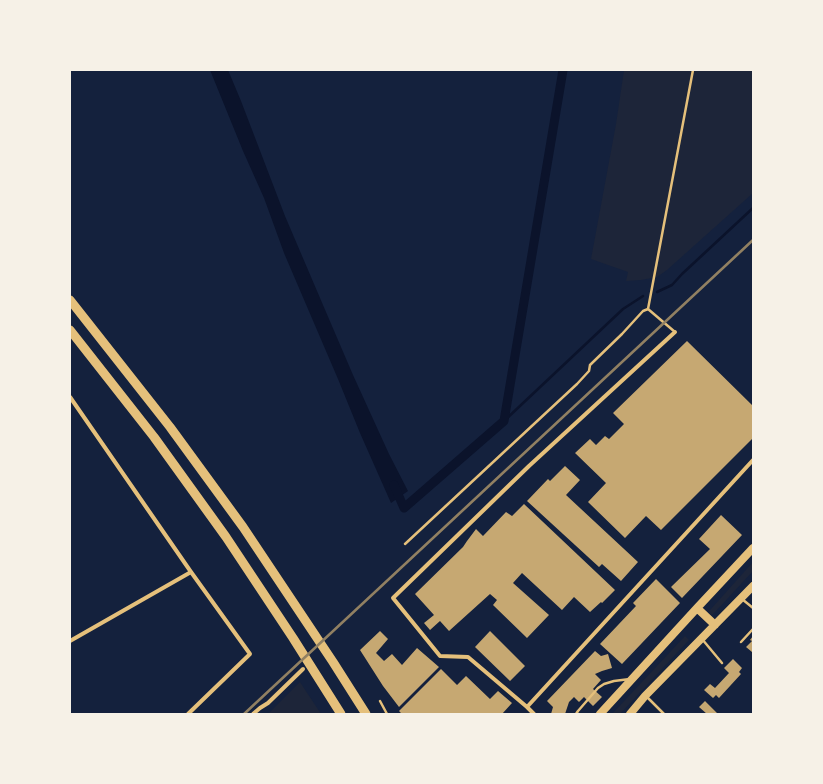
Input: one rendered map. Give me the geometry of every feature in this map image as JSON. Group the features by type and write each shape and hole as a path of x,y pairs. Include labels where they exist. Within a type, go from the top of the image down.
{"highway":[{"path":"70,300 170,426 230,507 326,650 366,714"},
{"path":"70,330 154,437 226,537 341,714"}],"main road":[{"path":"600,714 753,548"},
{"path":"630,714 645,696 753,586"},
{"path":"697,608 715,625"}],"street":[{"path":"534,714 468,657 440,656 393,598 529,466 675,332"},
{"path":"70,397 191,572 250,654 188,714"},
{"path":"527,707 753,460"},
{"path":"70,641 191,572"},
{"path":"253,714 268,703 303,669"}],"lane":[{"path":"675,332 648,309 693,70"},
{"path":"405,544 577,384 589,371 590,364 622,334 643,311 648,309"},
{"path":"741,599 753,608"},
{"path":"741,642 753,628"},
{"path":"702,639 722,663"},
{"path":"576,714 598,688 604,684 632,679"},
{"path":"645,696 664,714"},
{"path":"380,701 387,714"}],"shaded area":[{"path":"210,70 228,70 285,216 323,305 389,454 408,491 391,503 284,253 264,198"},
{"path":"624,70 753,70 753,193 667,270 657,277 626,281 628,272 591,259 616,124"},
{"path":"753,562 753,571 712,615 710,614 709,611"},
{"path":"685,636 689,640 620,714 612,714"},
{"path":"300,682 321,714 268,714"}],"building":[{"path":"687,341 753,406 753,438 661,530 646,516 625,538 588,502 606,483 575,453 590,439 596,445 605,436 609,439 624,424 613,413"},
{"path":"565,466 580,480 566,495 638,562 621,581 602,564 599,567 527,501 548,479 550,481"},
{"path":"524,504 615,590 590,612 574,597 562,610 522,573 513,583 549,615 527,638 493,605 497,600 490,594 449,631 440,621 430,630 424,623 434,615 415,594 463,547 476,529 483,536 506,512 512,516"},
{"path":"721,515 742,535 682,598 671,587 710,549 699,539"},
{"path":"656,579 680,603 622,664 600,644 636,606 633,603"},
{"path":"380,631 388,639 376,653 384,661 392,654 402,665 417,648 439,667 399,707 383,686 360,650"},
{"path":"490,631 525,666 510,681 475,647"},
{"path":"753,636 752,652 746,647 752,641 750,640"},
{"path":"595,651 601,656 608,654 612,668 595,674 601,680 593,689 602,697 593,706 584,697 579,702 574,697 569,702 565,714 551,714 553,707 547,701"},
{"path":"733,659 742,668 739,672 741,674 719,698 716,695 713,698 704,690 710,684 715,688 729,673 724,668"},
{"path":"441,669 457,685 466,676 490,699 498,691 512,703 502,714 402,714 399,711"},
{"path":"705,701 718,714 707,714 699,707"}],"waterway":[{"path":"394,485 404,508 504,421 563,70"},
{"path":"657,292 672,285 753,208"},
{"path":"504,421 623,309 643,296"}],"railway":[{"path":"244,714 753,240"}]}
